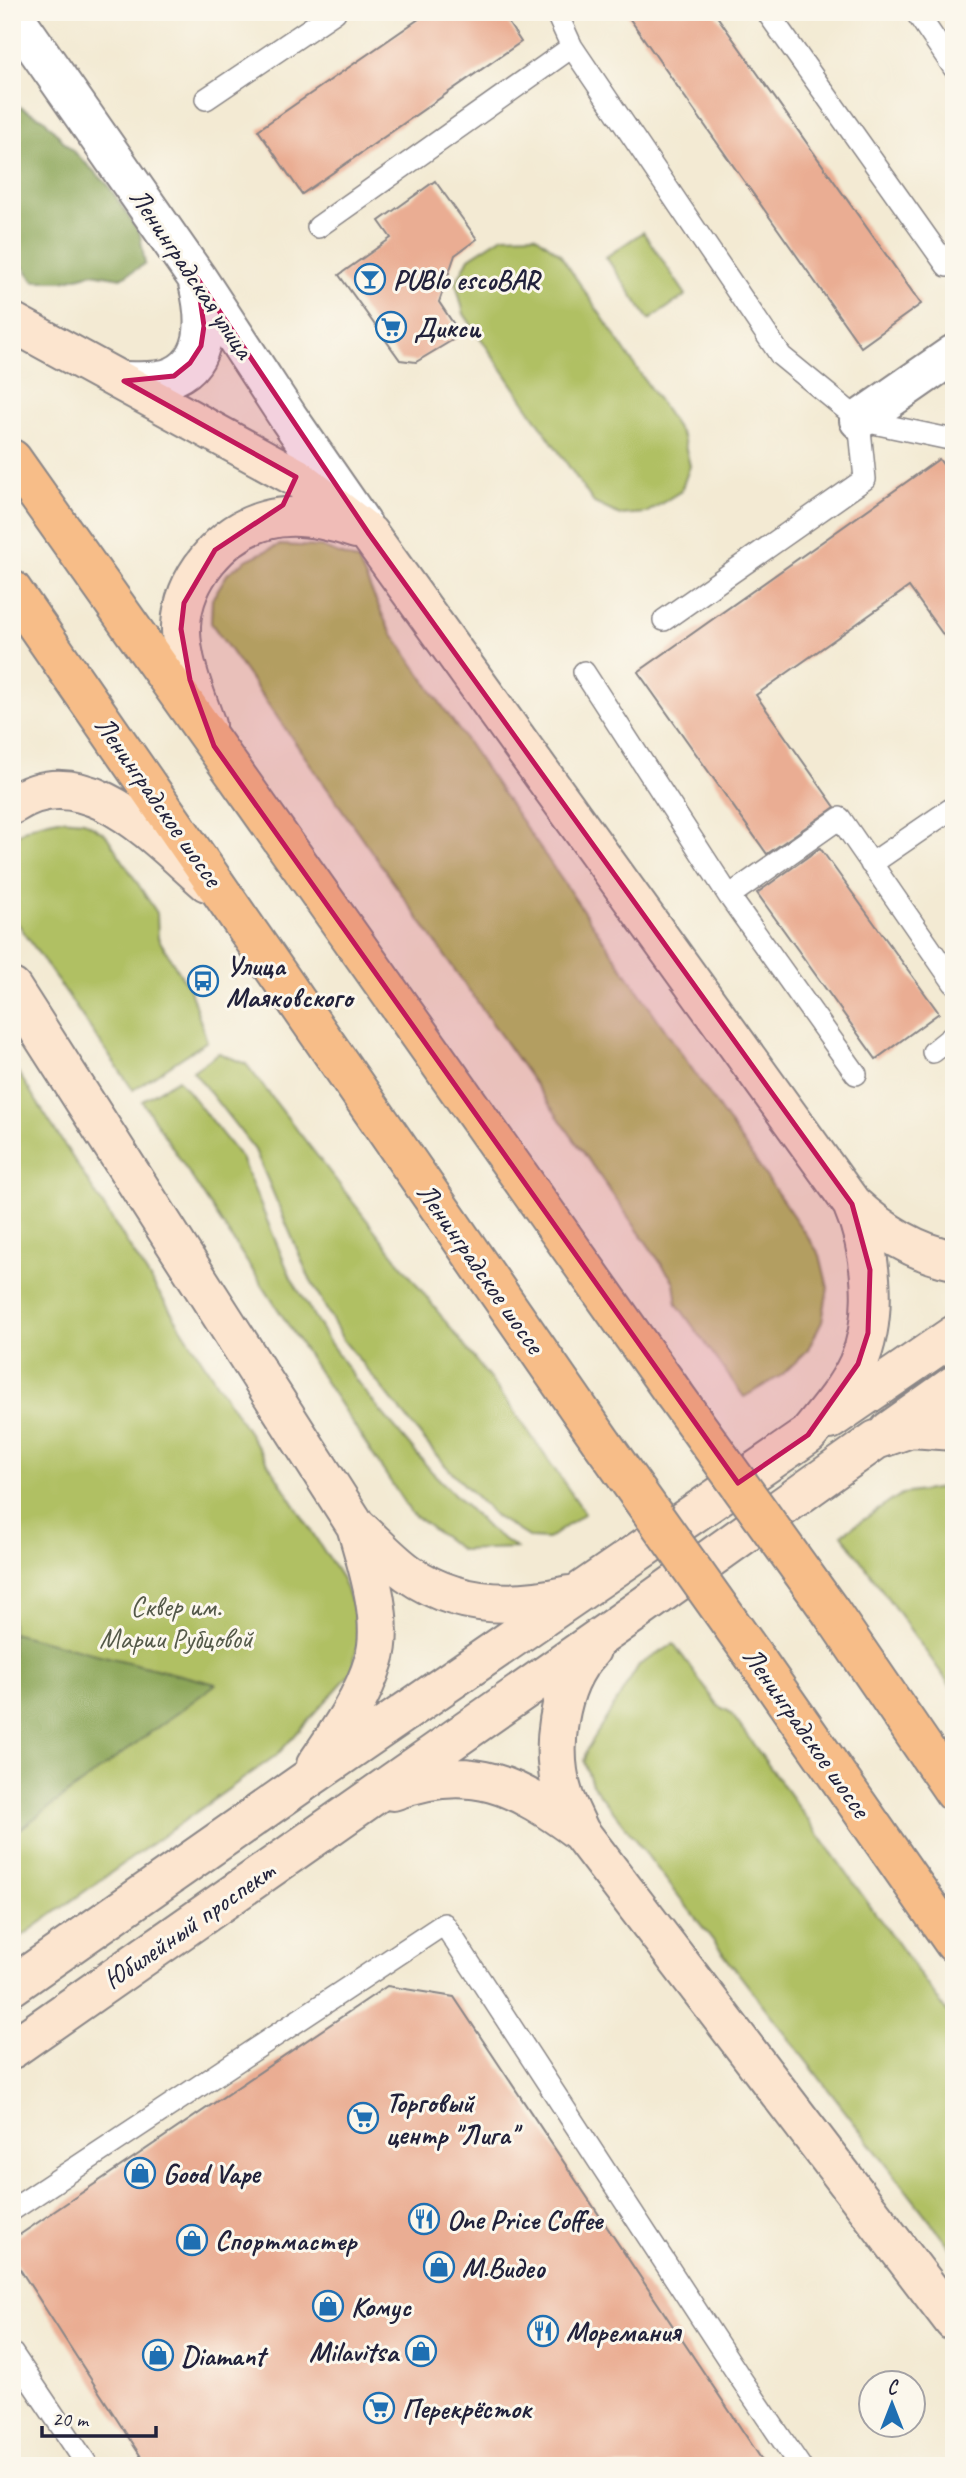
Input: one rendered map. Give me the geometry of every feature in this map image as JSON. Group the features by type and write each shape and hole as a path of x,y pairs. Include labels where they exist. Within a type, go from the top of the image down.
{"highway":[{"path":"12,459 831,1612 954,1792"},
{"name":"Ленинградское шоссе","path":"12,590 603,1444 954,1943"}],"main road":[{"path":"12,322 296,477 369,534 852,1204 860,1222 870,1270 868,1333 858,1364 838,1398 808,1435"},
{"path":"214,746 190,680 181,629 184,603 198,573 215,550 244,529 268,519 305,517 333,521 369,534"},
{"path":"12,805 36,792 52,789 68,789 99,799 137,822 227,898"},
{"path":"12,988 356,1526 406,1572 449,1595 474,1601 517,1602 547,1600 582,1592"},
{"path":"852,1204 896,1237 954,1260"},
{"path":"808,1435 954,1335"},
{"path":"365,1802 954,1385"},
{"path":"876,1440 911,1428 954,1431"},
{"name":"Юбилейный проспект","path":"12,1986 808,1435"},
{"path":"305,1781 340,1730 375,1658 376,1611 356,1526"},
{"path":"612,1628 585,1656 568,1684 558,1723 564,1796 580,1832 954,2322"},
{"path":"365,1802 403,1787 436,1779 476,1779 515,1789 542,1804 580,1832"},
{"name":"Юбилейный проспект","path":"12,2049 365,1802"}],"street":[{"name":"Ленинградская улица","path":"12,13 197,278 369,534"},
{"path":"124,381 154,381 174,376 190,363 201,346 204,326 203,304 197,278"},
{"path":"859,420 954,354"},
{"path":"268,519 283,505 296,477 296,452 288,417"}],"lane":[{"path":"206,99 335,12"},
{"path":"556,12 572,47 780,356 859,420 954,440"},
{"path":"767,12 947,266"},
{"path":"916,12 954,68"},
{"path":"318,227 572,47"},
{"path":"664,620 865,479 859,420"},
{"path":"584,672 729,896 856,1074"},
{"path":"871,864 954,807"},
{"path":"729,896 839,818 954,983"},
{"path":"933,1052 954,1035"},
{"path":"12,2210 444,1924 800,2466"},
{"path":"12,2353 88,2466"}],"highlighted area":[{"path":"197,278 369,534 852,1204 870,1270 868,1333 858,1364 808,1435 738,1483 214,746 190,680 181,629 184,603 215,550 283,505 296,477 124,381 174,376 190,363 201,346 204,326"}],"green space":[{"path":"12,103 44,119 108,185 140,234 145,264 121,278 92,273 63,281 34,281 12,252"},
{"path":"643,232 686,295 649,320 606,257"},
{"path":"535,235 559,253 683,437 690,466 681,491 646,513 620,515 594,503 464,314 456,283 469,258 503,236"},
{"path":"279,545 321,547 358,561 388,627 820,1255 828,1288 822,1322 807,1351 782,1375 744,1397 677,1304 674,1282 211,623 212,599 228,573 248,559"},
{"path":"59,819 84,821 106,835 157,913 158,938 190,990 207,1041 133,1090 12,915 12,841 27,828"},
{"path":"219,1053 246,1064 507,1401 585,1513 548,1539 530,1538 496,1517 443,1463 343,1340 308,1275 255,1150 193,1071"},
{"name":"Сквер им. Марии Рубцовой","path":"12,1063 342,1579 354,1610 358,1643 352,1672 278,1754 12,1943"},
{"path":"178,1079 241,1158 291,1278 328,1340 363,1390 431,1471 489,1529 516,1548 461,1550 411,1513 142,1101"},
{"path":"942,1488 954,1489 954,1691 842,1534 902,1494"},
{"path":"12,1633 216,1684 12,1835"},
{"path":"674,1644 718,1706 730,1712 954,2022 954,2252 592,1784 584,1762 586,1751 639,1665"}],"building":[{"path":"429,12 501,12 521,42 302,194 258,130"},
{"path":"625,12 714,12 921,304 861,347"},
{"path":"435,181 477,239 455,255 439,302 461,335 416,362 400,360 339,275 391,238 379,221"},
{"path":"939,459 954,480 954,650 909,587 756,695 835,807 767,854 638,672"},
{"path":"820,848 939,1013 876,1059 757,893"},
{"name":"Торговый центр \"Лига\"","path":"387,1986 454,1997 766,2466 147,2466 12,2257 12,2240"}],"place":[{"name":"PUBlo escoBAR","path":"370,279"},
{"name":"Дикси","path":"391,327"},
{"name":"Улица Маяковского","path":"203,981"},
{"name":"Торговый центр \"Лига\"","path":"363,2118"},
{"name":"Good Vape","path":"140,2173"},
{"name":"One Price Coffee","path":"424,2219"},
{"name":"Спортмастер","path":"192,2240"},
{"name":"М.Видео","path":"439,2267"},
{"name":"Комус","path":"328,2306"},
{"name":"Моремания","path":"543,2331"},
{"name":"Milavitsa","path":"421,2351"},
{"name":"Diamant","path":"158,2355"},
{"name":"Перекрёсток","path":"379,2408"}]}
